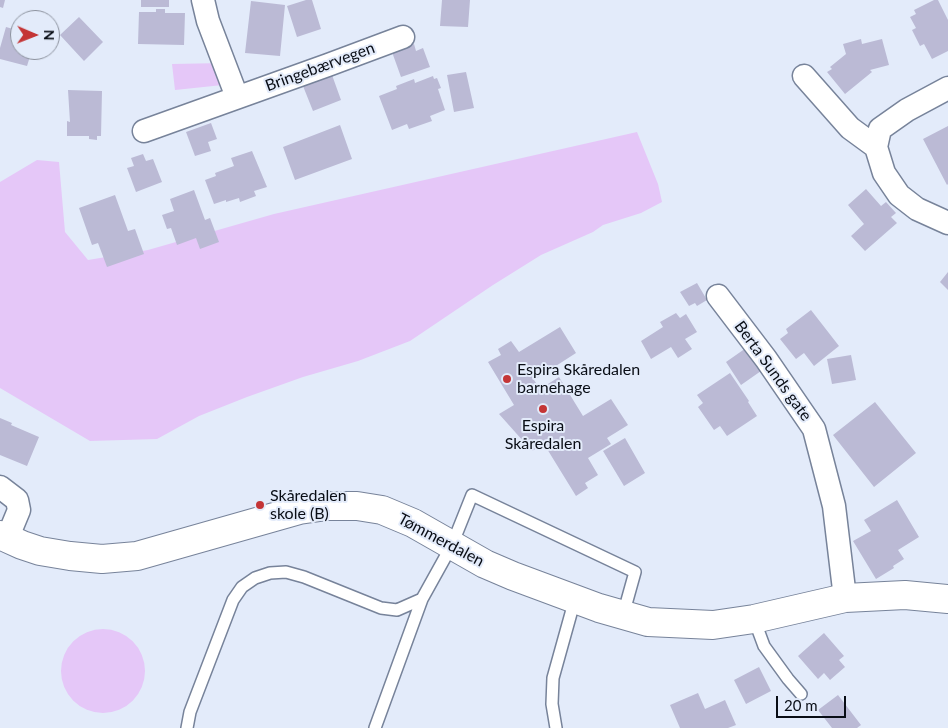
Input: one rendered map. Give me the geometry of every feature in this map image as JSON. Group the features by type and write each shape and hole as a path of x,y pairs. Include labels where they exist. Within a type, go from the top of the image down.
{"street":[{"path":"203,0 208,21 237,97"},
{"name":"Bringebærvegen","path":"144,131 403,37"},
{"path":"804,76 850,128 876,147"},
{"path":"948,88 907,110 880,129 876,147 884,173 899,194 916,209 948,223"},
{"name":"Berta Sunds gate","path":"718,296 766,359 814,429 834,506 845,598"},
{"name":"Tømmerdalen","path":"0,487 17,500 19,510 4,537 40,551 70,556 111,558 137,556 298,510 327,506 357,506 382,510 413,522 485,564 599,608 648,622 713,625 754,619 845,598 905,595 948,599"}],"lane":[{"path":"375,728 422,599 452,545 472,495 635,572 623,615"},
{"path":"187,728 190,712 234,600 242,587 255,578 270,573 286,572 304,577 381,608 397,610 422,599"},
{"path":"556,728 552,704 553,678 575,599"},
{"path":"754,619 764,646 788,680 801,694"}],"shaded area":[{"path":"224,63 232,84 175,90 172,64"},
{"path":"637,132 658,184 662,202 641,213 603,225 593,232 541,255 410,341 358,361 303,377 247,397 199,416 157,439 90,441 0,388 0,182 37,160 59,162 65,232 88,260 148,250 274,214"},
{"path":"103,629 119,632 138,648 142,655 145,671 142,687 126,706 119,710 103,713 87,710 68,694 64,687 61,671 64,655 80,636 87,632"}],"building":[{"path":"0,0 5,0 3,8 0,7"},
{"path":"141,0 169,0 169,7 141,7"},
{"path":"312,0 321,29 297,37 287,6"},
{"path":"442,0 470,0 468,27 440,26"},
{"path":"934,0 938,0 948,20 948,51 932,59 924,44 920,46 912,30 916,28 910,17 916,14 914,10"},
{"path":"251,1 285,5 280,56 245,53"},
{"path":"156,9 165,9 165,13 185,13 184,45 138,44 139,12 156,12"},
{"path":"79,17 103,42 84,61 60,35"},
{"path":"6,27 10,28 10,60 29,60 27,66 0,59 0,48"},
{"path":"861,39 862,44 882,39 889,65 870,70 872,72 845,94 827,72 832,69 830,67 846,54 843,44"},
{"path":"414,44 416,51 423,48 430,67 401,77 392,52"},
{"path":"466,72 474,108 454,112 447,75"},
{"path":"332,75 341,100 313,111 303,86"},
{"path":"433,76 434,79 437,78 441,88 438,89 445,110 430,116 432,121 409,129 407,124 392,130 379,96 397,89 396,86 414,79 415,83"},
{"path":"68,90 102,91 101,136 97,136 97,140 89,139 89,136 67,136 67,121 70,122"},
{"path":"211,123 217,139 208,142 211,151 195,156 186,132"},
{"path":"340,125 352,159 295,180 283,147"},
{"path":"948,126 948,184 947,185 923,139"},
{"path":"252,151 267,187 254,191 256,196 240,202 239,198 214,204 205,180 216,176 215,173 234,166 231,158"},
{"path":"143,154 146,161 153,159 162,182 136,192 127,168 134,166 131,158"},
{"path":"866,189 881,206 886,202 896,213 891,217 897,223 865,251 851,236 864,224 848,205"},
{"path":"194,190 205,220 210,218 219,242 200,249 196,238 177,245 171,228 167,229 162,215 174,211 170,199"},
{"path":"115,195 128,231 135,229 144,254 107,267 98,243 92,245 79,208"},
{"path":"948,272 948,290 940,282"},
{"path":"697,283 707,300 697,306 695,303 689,306 680,292"},
{"path":"811,310 839,346 814,366 804,353 796,359 780,339 788,333 786,329"},
{"path":"676,313 680,318 686,314 697,332 685,339 692,349 678,358 671,347 651,359 641,341 663,327 660,322"},
{"name":"Espira Skåredalen","path":"560,327 576,353 534,380 540,389 559,377 583,416 611,399 628,425 607,438 611,444 588,458 598,475 585,483 588,488 576,496 544,444 532,451 499,414 514,405 488,362 501,355 498,349 511,341 519,352"},
{"path":"746,348 761,371 741,385 726,362"},
{"path":"851,355 856,380 832,384 827,359"},
{"path":"730,373 757,416 727,436 720,426 714,430 698,407 703,403 697,395"},
{"path":"875,402 916,453 874,487 833,435"},
{"path":"0,418 39,437 27,466 0,455"},
{"path":"625,438 645,473 624,486 603,451"},
{"path":"897,500 919,537 898,550 904,559 893,566 894,568 876,579 853,541 871,531 864,520"},
{"path":"824,633 844,656 839,660 845,667 830,680 824,673 818,679 798,656"},
{"path":"759,667 771,691 746,704 734,680"},
{"path":"698,693 705,709 725,700 736,725 728,728 680,728 670,705"},
{"path":"838,695 861,725 857,728 832,728 818,710"}],"place":[{"name":"Espira Skåredalen barnehage","path":"507,379"},
{"name":"Espira Skåredalen","path":"543,409"},
{"name":"Skåredalen skole (B)","path":"260,505"}]}
